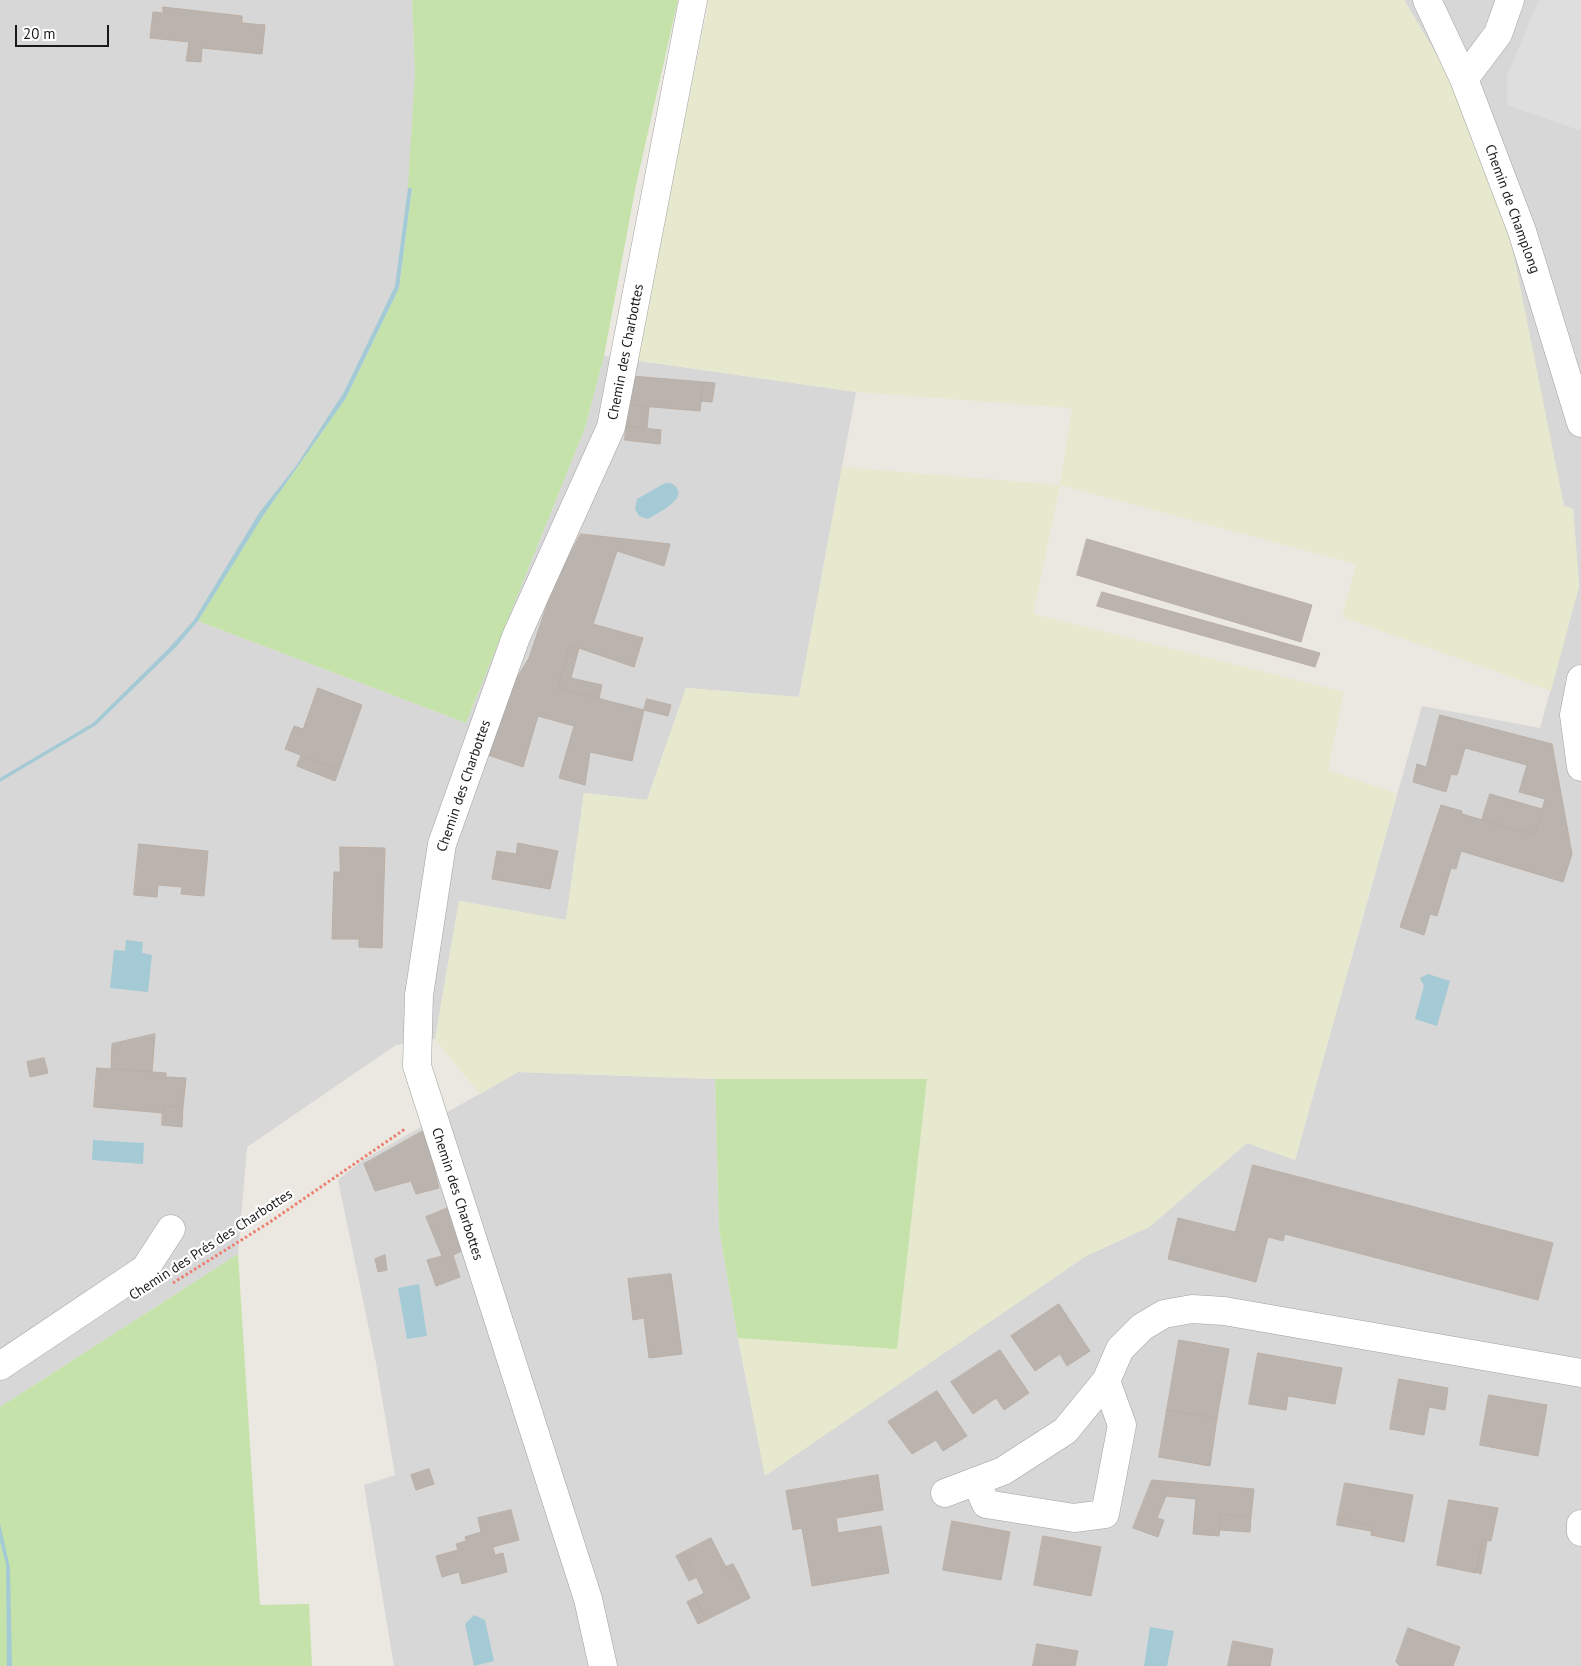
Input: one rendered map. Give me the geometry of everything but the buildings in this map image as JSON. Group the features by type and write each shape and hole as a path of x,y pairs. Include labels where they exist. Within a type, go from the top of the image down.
{"street":[{"name":"Chemin des Charbottes","path":"603,1666 588,1599 417,1066 419,995 442,844 516,637 611,427 694,0"},
{"name":"Chemin de Champlong","path":"1427,0 1464,79 1570,354 1581,423"},
{"path":"1464,79 1498,34 1510,0"},
{"path":"1581,679 1574,714 1581,767"},
{"path":"0,1366 145,1269 171,1229"},
{"path":"945,1493 1003,1471 1065,1431 1106,1381 1120,1348 1142,1327 1164,1314 1192,1310 1224,1311 1581,1373"},
{"path":"976,1481 986,1504 1074,1518 1105,1514 1122,1425 1106,1381"},
{"path":"1581,1524 1581,1532"}],"path":[{"name":"Chemin des Prés des Charbottes","path":"167,1287 270,1222 401,1132 430,1109"}],"shaded area":[{"path":"0,0 412,0 415,72 409,188 399,288 340,407 263,516 198,621 466,723 585,428 604,356 856,392 799,697 686,688 647,800 584,793 566,920 459,901 435,1039 396,1045 247,1147 238,1254 0,1407"},
{"path":"1404,0 1581,0 1581,1666 394,1666 364,1485 395,1475 376,1363 338,1180 363,1160 518,1072 715,1079 719,1229 765,1475 1086,1256 1149,1227 1247,1143 1295,1160 1422,706 1540,728 1579,586 1573,509 1564,506 1470,111"},
{"path":"1539,0 1581,0 1581,131 1507,105 1507,75"}],"green space":[{"path":"412,0 678,0 636,185 604,356 585,428 466,723 198,621 263,516 346,398 399,288 412,188 408,188 415,72"},
{"path":"709,0 1404,0 1470,111 1512,246 1564,506 1573,509 1579,586 1551,691 1342,617 1356,564 1060,485 1072,408 856,392 635,360"},
{"path":"842,467 1060,485 1033,614 1344,692 1328,770 1397,794 1295,1160 1247,1143 1149,1227 1086,1256 765,1476 738,1338 897,1348 927,1079 715,1079 518,1072 480,1094 435,1039 459,901 566,920 584,793 647,800 686,688 799,697"},
{"path":"715,1079 927,1079 897,1349 738,1338 719,1229"},
{"path":"238,1254 260,1605 309,1604 312,1666 0,1666 0,1407"}],"water":[{"path":"408,188 412,188 399,288 346,398 263,516 198,621 177,646 96,725 0,782 0,778 93,723 171,646 194,620 259,513 296,466 344,392 395,286"},
{"path":"665,483 671,483 676,487 678,497 670,506 648,519 639,516 635,509 637,499"},
{"path":"126,940 143,942 142,953 152,955 148,992 110,988 114,950 125,951"},
{"path":"1428,974 1450,981 1437,1026 1415,1019 1424,986 1420,978"},
{"path":"93,1140 144,1143 143,1164 92,1160"},
{"path":"419,1284 427,1336 407,1339 398,1288"},
{"path":"0,1523 10,1568 12,1666 7,1666 6,1564 0,1541"},
{"path":"474,1615 485,1620 494,1661 474,1666 465,1624"},
{"path":"1150,1627 1174,1631 1167,1666 1144,1666"}]}
